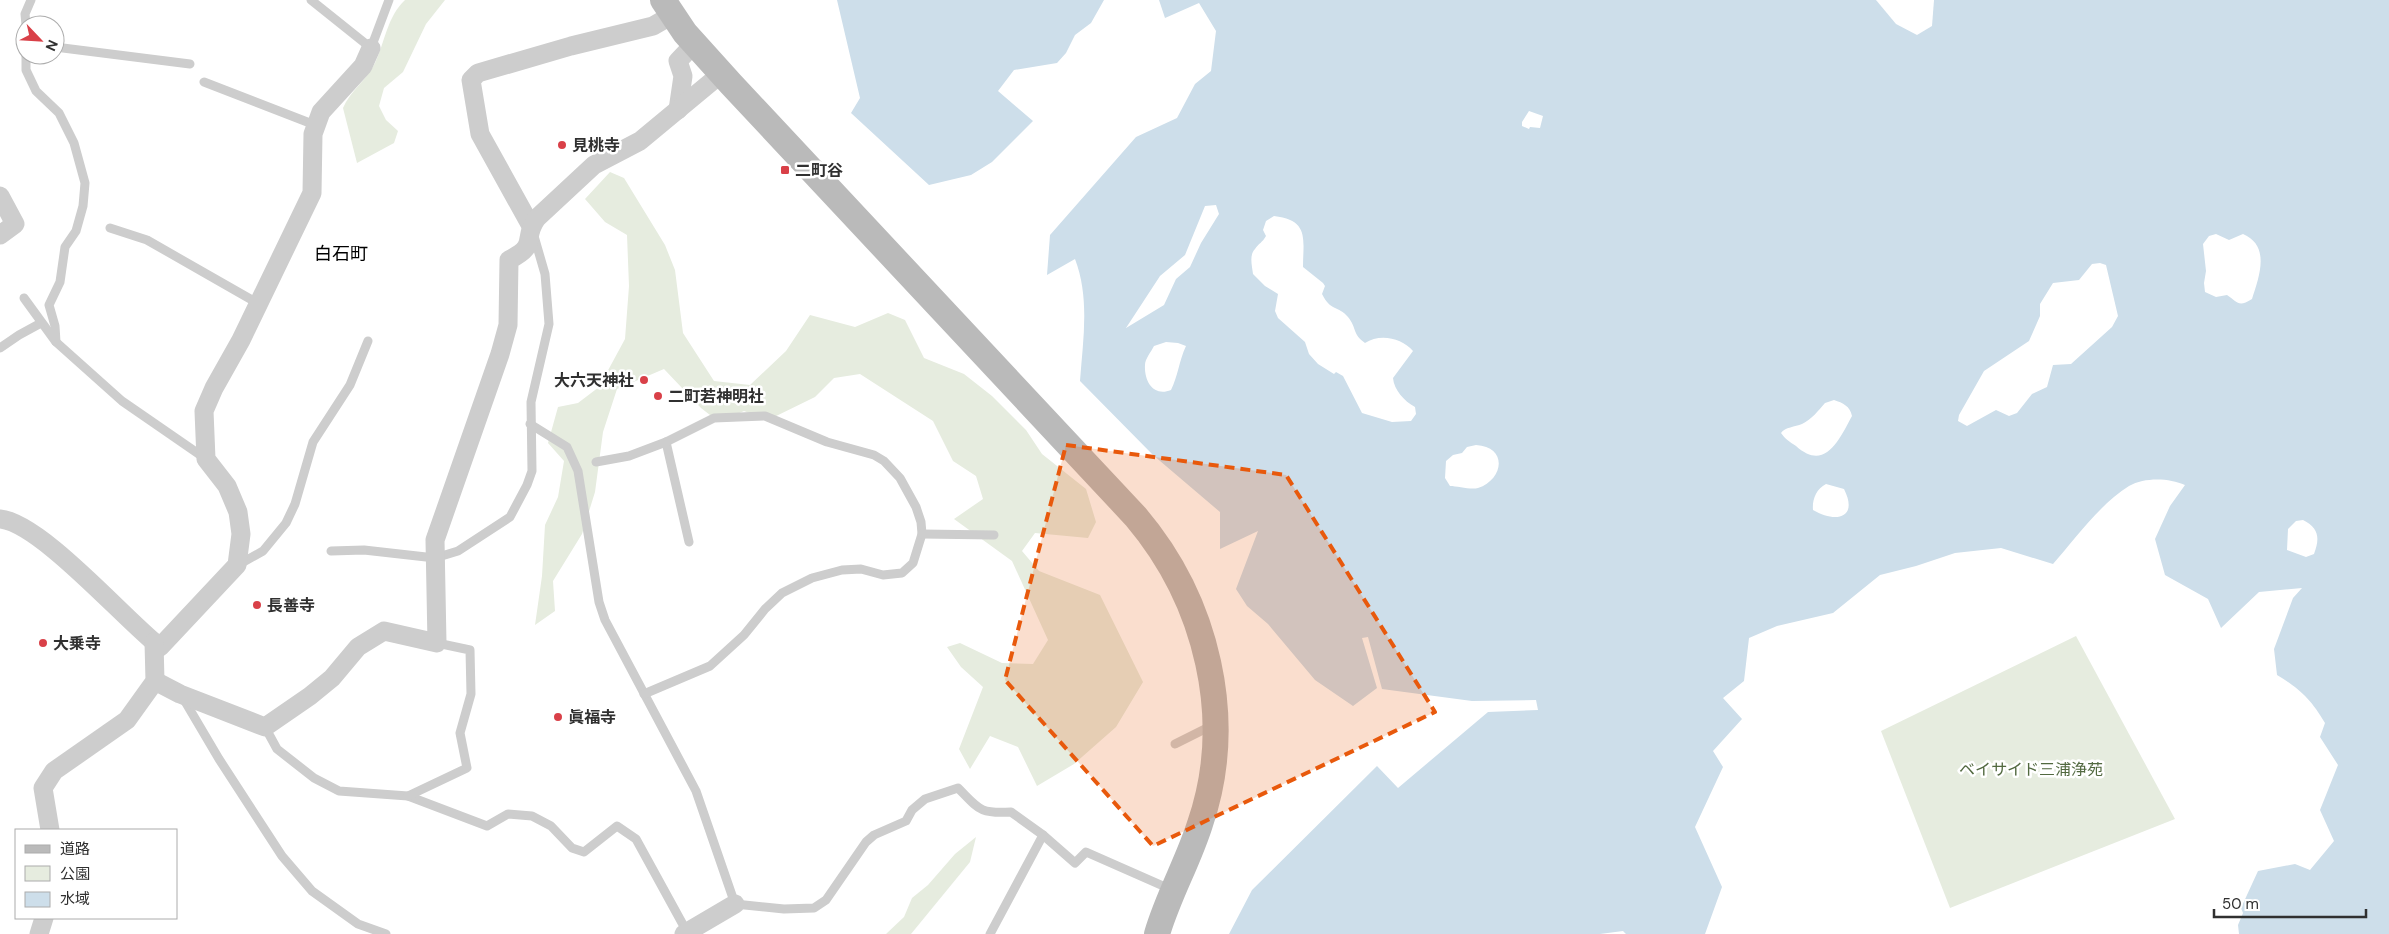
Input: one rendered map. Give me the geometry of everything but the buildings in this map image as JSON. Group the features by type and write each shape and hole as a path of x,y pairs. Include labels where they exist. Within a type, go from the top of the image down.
{"street":[{"path":"531,226 480,134 471,80 478,73 571,46 653,26 668,8 695,43 722,73 1150,533 1178,578 1194,612 1211,672 1215,724 1212,774 1205,808 1156,934"},
{"path":"678,110 682,76 678,61 695,43"},
{"path":"0,519 11,520 39,537 160,647 237,565 241,534 238,512 226,486 206,459 204,411 214,388 259,304 312,194 313,134 315,125 321,112 363,66 371,48"},
{"path":"155,681 180,694 265,727 310,696 332,678 358,647 384,631 438,643 435,540 500,354 508,325 508,260 523,253 528,246 531,226 537,218 594,165 640,141 722,73"},
{"path":"0,196 15,224 0,235"},
{"path":"50,829 43,788 54,771 127,720 155,681 154,642"},
{"path":"685,933 735,904"},
{"path":"39,934 44,919"}],"lane":[{"path":"26,15 30,0"},
{"path":"311,0 371,48 388,0"},
{"path":"65,48 190,64"},
{"path":"26,65 26,70 36,91 59,113 74,143 85,183 83,206 76,230 65,247 60,282 49,305 55,326 56,342"},
{"path":"204,82 315,125"},
{"path":"331,551 364,550 435,558 458,551 510,517 527,485 532,471 531,402 548,324 545,274 531,226"},
{"path":"110,228 147,240 259,304"},
{"path":"24,298 56,342 122,401 206,459"},
{"path":"0,348 19,334 41,323"},
{"path":"237,565 263,552 286,523 295,504 313,442 342,399 368,341"},
{"path":"596,462 629,456 666,442 714,418 765,416 827,442 874,455 884,461 900,478 916,508 922,534 913,563 902,573 884,574 861,569 842,570 812,578 782,593 765,609 744,635 710,666 644,694"},
{"path":"530,424 567,447 578,471 599,602 605,620 696,791 735,904 784,909 814,908 826,900 866,842 874,835 906,821 912,810 925,800 958,788 981,810 991,814 1011,812 1043,835 1075,863 1086,852 1173,890"},
{"path":"666,442 690,542"},
{"path":"922,534 994,536"},
{"path":"408,796 467,768 460,733 471,694 470,650 438,643"},
{"path":"180,694 219,759 282,856 312,891 358,924 386,934"},
{"path":"1175,744 1215,724"},
{"path":"265,727 277,749 314,778 339,791 408,796 487,826 508,814 532,816 551,826 572,848 584,852 617,826 636,839 685,933"},
{"path":"990,934 1043,835"}],"highlighted area":[{"path":"1066,445 1286,475 1435,712 1153,846 1005,680"}],"green space":[{"path":"405,0 445,0 426,24 403,72 384,88 379,106 386,120 398,131 394,143 357,163 343,108 350,96 372,69 390,22"},
{"path":"610,172 624,178 665,245 675,270 683,333 714,381 750,385 786,351 810,315 855,327 888,313 905,320 924,358 964,374 992,396 1026,430 1042,454 1086,489 1096,522 1088,538 1035,533 1022,551 1039,571 1100,595 1143,682 1116,727 1074,764 1037,786 1018,747 990,736 970,769 959,749 983,687 961,667 947,647 960,643 1002,663 1033,664 1048,640 1012,561 954,519 983,499 976,476 953,461 933,421 860,374 834,378 815,397 768,420 744,411 719,422 701,408 664,369 617,389 603,432 595,492 582,534 553,581 555,611 535,625 542,576 545,525 558,497 564,461 548,443 558,407 578,403 599,387 625,339 629,286 627,235 605,222 585,199"},
{"name":"ベイサイド三浦浄苑","path":"2076,636 2175,819 1950,908 1881,731"},
{"path":"976,837 970,862 911,934 886,934 904,917 912,898 928,885 955,854"}],"water":[{"path":"837,0 1104,0 1091,23 1075,35 1066,53 1057,63 1014,70 998,91 1033,121 992,162 971,175 929,185 851,113 860,98"},
{"path":"1159,0 2389,0 2389,934 2239,934 2238,925 2243,913 2241,908 2258,871 2295,864 2310,870 2334,841 2320,810 2338,765 2320,737 2325,723 2320,715 2304,695 2277,675 2274,649 2293,598 2302,588 2259,592 2221,628 2208,599 2165,575 2155,539 2170,506 2185,485 2172,481 2150,480 2129,486 2108,502 2053,564 2001,548 1955,553 1880,575 1833,613 1777,626 1749,638 1744,681 1723,698 1742,719 1713,751 1723,767 1695,827 1722,887 1705,934 1626,934 1623,931 1600,934 1229,934 1252,890 1377,766 1398,788 1488,712 1538,710 1536,700 1472,701 1382,689 1368,637 1362,638 1377,688 1353,706 1315,680 1268,624 1247,606 1236,589 1258,531 1220,549 1220,512 1153,455 1080,381 1084,335 1084,304 1080,274 1075,259 1047,275 1050,235 1136,137 1177,118 1195,84 1211,71 1216,31 1199,3 1165,18","holes":["1529,111 1543,116 1540,128 1530,127 1529,129 1522,126 1522,122","1216,205 1219,214 1201,243 1190,267 1176,279 1164,305 1126,328 1160,276 1185,255 1205,206","1274,216 1286,218 1294,222 1302,233 1303,267 1323,283 1325,286 1322,294 1325,300 1348,317 1361,340 1365,343 1377,338 1390,338 1403,343 1413,351 1393,378 1395,387 1400,395 1415,407 1416,414 1411,421 1392,422 1362,413 1343,376 1336,372 1334,374 1318,364 1309,354 1305,342 1278,318 1275,311 1278,294 1265,286 1253,274 1252,268 1251,257 1253,251 1266,236 1263,230 1266,221","2216,234 2229,240 2243,234 2252,239 2257,246 2261,263 2252,299 2241,304 2227,295 2216,297 2205,292 2206,271 2203,244 2209,236","2100,263 2106,265 2118,316 2112,327 2071,364 2053,365 2047,387 2032,394 2017,413 2009,416 1996,410 1967,426 1958,421 1959,415 1984,371 2029,341 2040,316 2040,304 2053,283 2079,280 2092,264","1166,342 1186,346 1171,390 1165,392 1155,390 1148,382 1145,371 1147,358 1154,346","1834,400 1846,405 1852,416 1830,450 1815,456 1806,453 1781,433 1788,428 1806,422 1825,403","1476,445 1493,451 1498,457 1499,464 1493,478 1487,484 1478,488 1450,486 1445,478 1446,461 1453,455 1462,453 1467,447","1826,484 1844,489 1848,499 1849,507 1847,512 1842,516 1836,517 1813,510 1813,502 1817,492","2303,520 2312,526 2317,534 2314,554 2306,557 2287,550 2288,529 2296,521"]}],"pier":[{"path":"1876,0 1934,0 1932,26 1917,35 1896,24"}],"place":[{"name":"見桃寺","path":"562,145"},
{"name":"二町谷","path":"785,170"},
{"name":"大六天神社","path":"644,380"},
{"name":"二町若神明社","path":"658,396"},
{"name":"長善寺","path":"257,605"},
{"name":"大乗寺","path":"43,643"},
{"name":"眞福寺","path":"558,717"}],"district":[{"name":"白石町","path":"341,254"}]}
